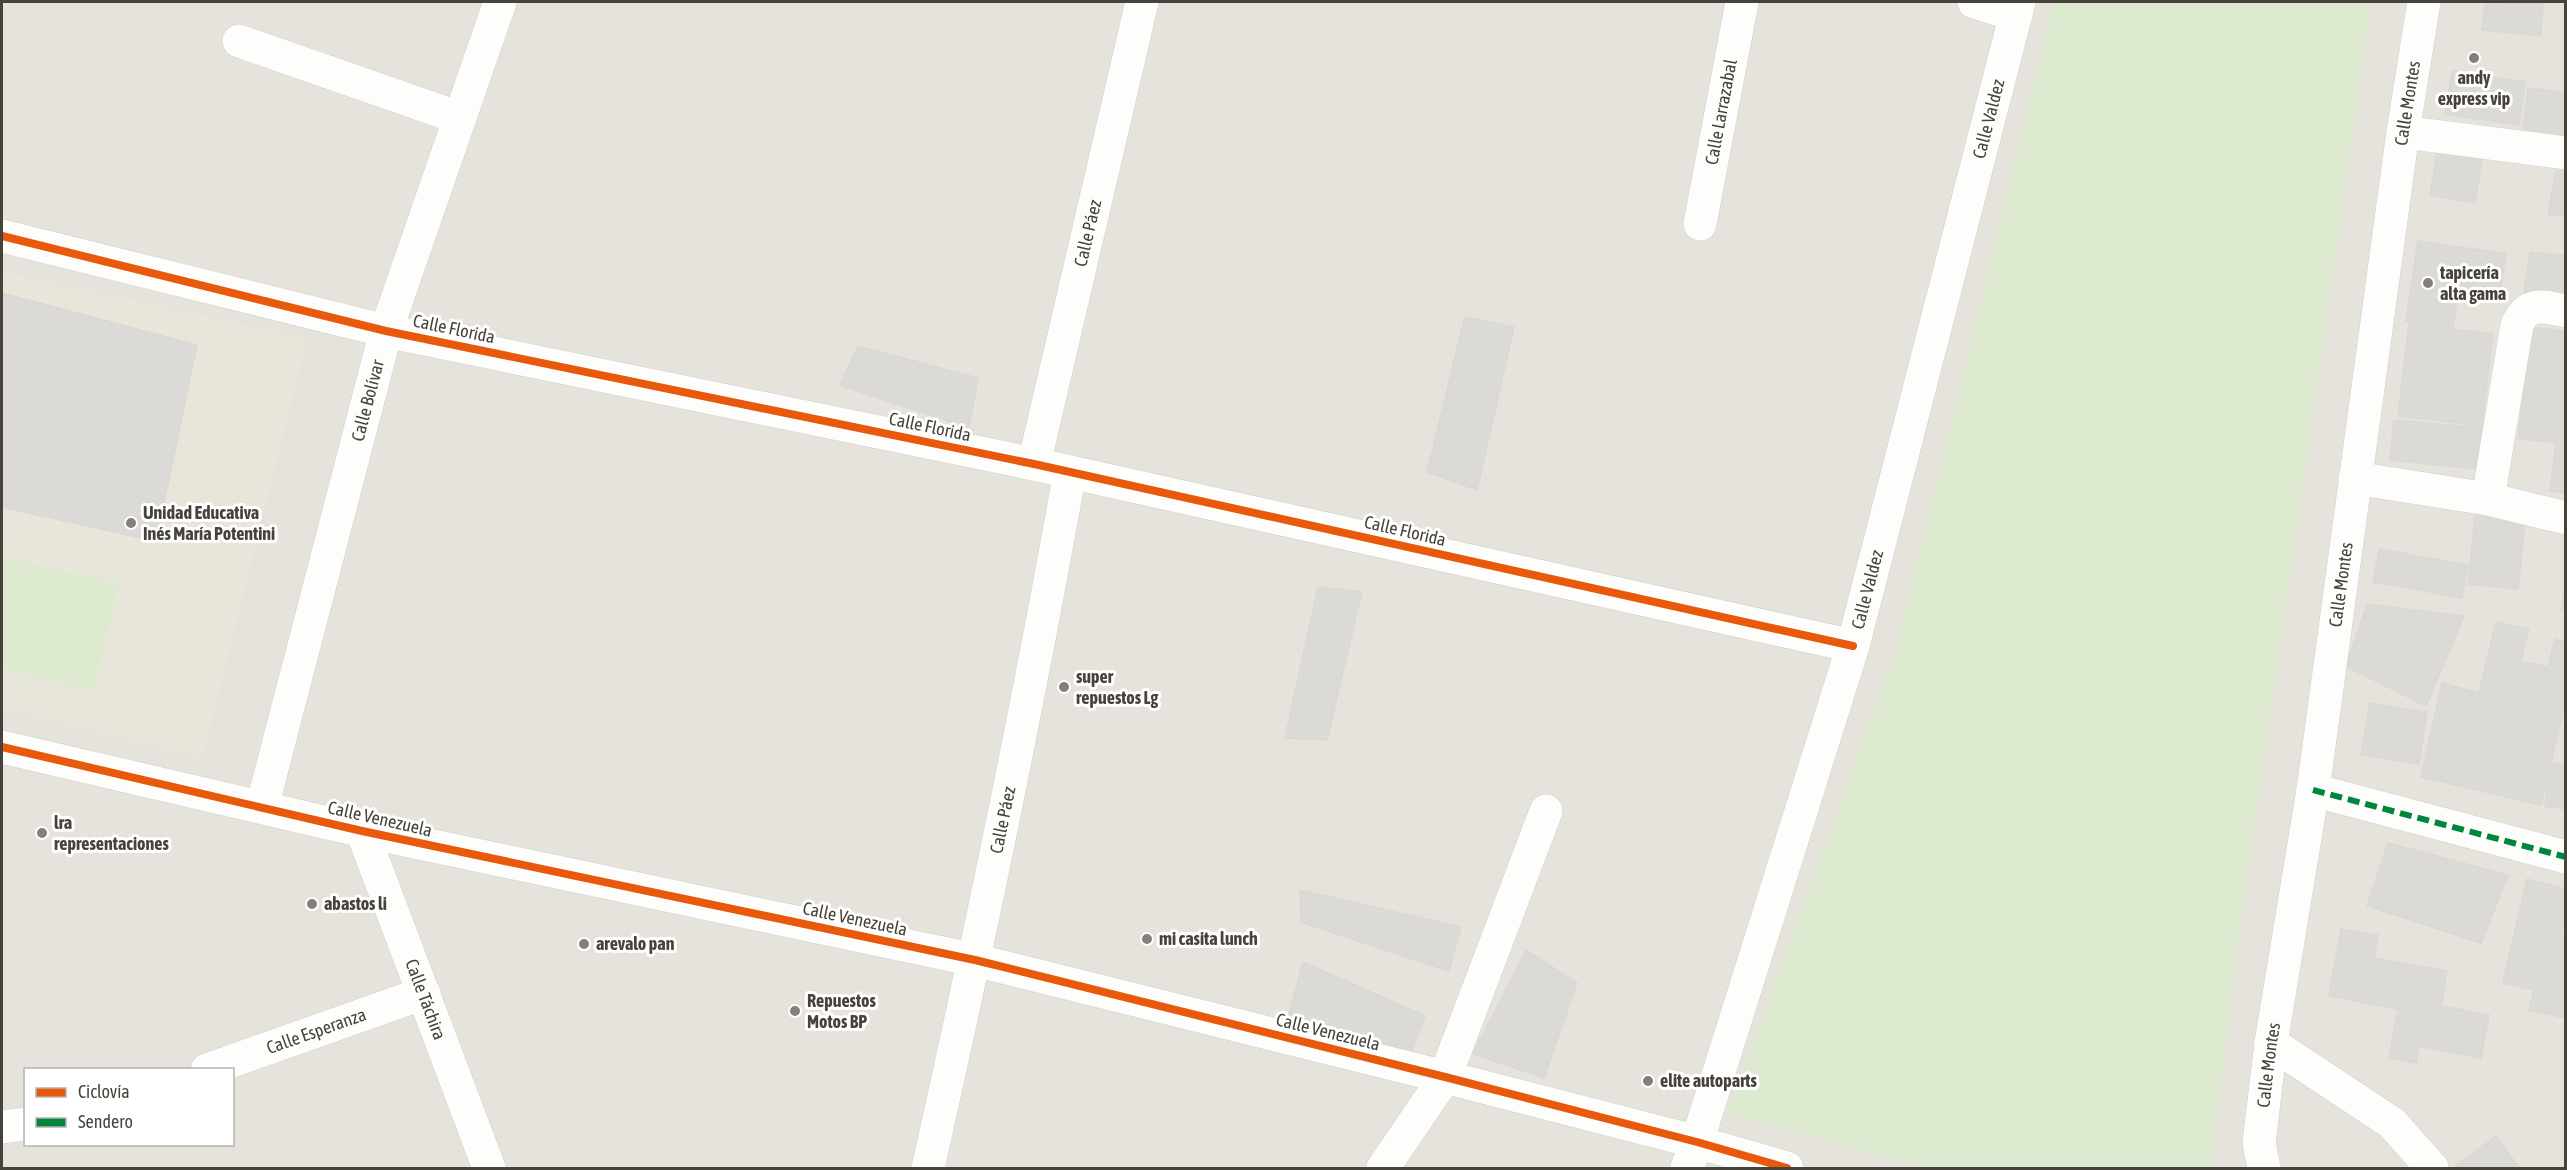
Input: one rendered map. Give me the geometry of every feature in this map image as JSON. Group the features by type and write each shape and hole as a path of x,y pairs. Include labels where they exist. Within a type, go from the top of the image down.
{"street":[{"name":"Calle Bolívar","path":"262,807 386,331 500,2"},
{"name":"Calle Páez","path":"1034,464 1142,2"},
{"name":"Calle Larrazabal","path":"1700,224 1742,2"},
{"path":"1974,2 2018,8"},
{"name":"Calle Montes","path":"2264,1168 2259,1143 2271,1043 2313,790 2403,132 2424,2"},
{"name":"Calle Valdez","path":"1692,1155 1853,646 2018,8"},
{"path":"239,41 460,118"},
{"path":"2403,132 2565,153"},
{"name":"Calle Florida","path":"2,236 386,331 1034,464 1853,646"},
{"path":"2488,499 2517,325 2528,308 2565,311"},
{"name":"Calle Páez","path":"928,1168 975,960 1033,681 1070,472"},
{"path":"2355,478 2488,499 2565,518"},
{"name":"Calle Venezuela","path":"2,747 362,831 975,960 1445,1077 1692,1155 1787,1168"},
{"path":"2313,790 2565,857"},
{"path":"1383,1168 1445,1077 1546,811"},
{"name":"Calle Táchira","path":"362,831 489,1168"},
{"name":"Calle Esperanza","path":"213,1068 424,993"},
{"path":"2271,1043 2392,1124 2432,1168"},
{"path":"2,1127 24,1124"}],"shaded area":[{"path":"2,2 2565,2 2565,1168 2,1168"},
{"name":"Unidad Educativa Inés María Potentini","path":"2,272 308,338 202,759 2,708"}],"green space":[{"path":"2054,2 2371,2 2239,936 2211,1168 1922,1168 1728,1113 1894,655"},
{"path":"2,556 119,584 93,691 2,669"}],"building":[{"path":"2485,2 2543,4 2541,36 2482,30"},
{"path":"2452,71 2525,82 2519,125 2445,114"},
{"path":"2528,88 2566,93 2566,137 2523,132"},
{"path":"2437,152 2482,159 2475,203 2430,195"},
{"path":"2556,170 2566,171 2566,216 2548,214"},
{"path":"2418,241 2506,254 2500,294 2459,288 2453,328 2406,321"},
{"path":"2530,252 2566,256 2566,298 2524,292"},
{"path":"2,293 197,345 156,541 2,507"},
{"path":"1465,317 1514,327 1477,490 1427,472"},
{"path":"2409,324 2493,334 2482,426 2398,416"},
{"path":"2532,327 2566,331 2566,493 2550,491 2556,443 2518,438"},
{"path":"858,346 978,378 969,428 840,385"},
{"path":"2394,420 2482,428 2477,469 2390,460"},
{"path":"2476,508 2526,513 2518,589 2468,584"},
{"path":"2379,549 2468,565 2462,598 2373,582"},
{"path":"2566,580 2566,611 2561,610"},
{"path":"1318,587 1362,592 1327,740 1285,738"},
{"path":"2367,604 2464,616 2426,706 2346,666"},
{"path":"2496,622 2529,629 2521,661 2548,667 2555,639 2566,642 2566,700 2541,805 2421,777 2442,683 2479,693"},
{"path":"2370,703 2427,712 2419,764 2361,755"},
{"path":"2551,763 2566,765 2566,809 2545,806"},
{"path":"2388,843 2508,875 2481,943 2367,906"},
{"path":"2527,879 2566,889 2566,912 2561,934 2566,936 2566,1018 2529,1010 2534,990 2503,983"},
{"path":"1300,890 1461,927 1449,971 1301,922"},
{"path":"2341,929 2378,935 2374,958 2447,971 2441,1006 2489,1015 2481,1058 2419,1046 2416,1063 2389,1058 2398,1009 2329,996"},
{"path":"1526,950 1577,983 1544,1078 1473,1054"},
{"path":"1303,962 1425,1016 1410,1056 1288,1018"},
{"path":"2496,1136 2519,1168 2453,1168"}],"marked path":[{"path":"2313,790 2566,857"}],"cycle path":[{"path":"2,236 386,331 1034,464 1853,646"},
{"path":"2,747 362,831 975,960 1445,1077 1697,1142 1787,1168"}],"place":[{"name":"andy express vip","path":"2474,58"},
{"name":"tapicería alta gama","path":"2428,283"},
{"name":"Unidad Educativa Inés María Potentini","path":"131,523"},
{"name":"super repuestos Lg","path":"1064,687"},
{"name":"lra representaciones","path":"42,833"},
{"name":"abastos li","path":"312,904"},
{"name":"mi casita lunch","path":"1147,939"},
{"name":"arevalo pan","path":"584,944"},
{"name":"Repuestos Motos BP","path":"795,1011"},
{"name":"elite autoparts","path":"1648,1081"}]}
